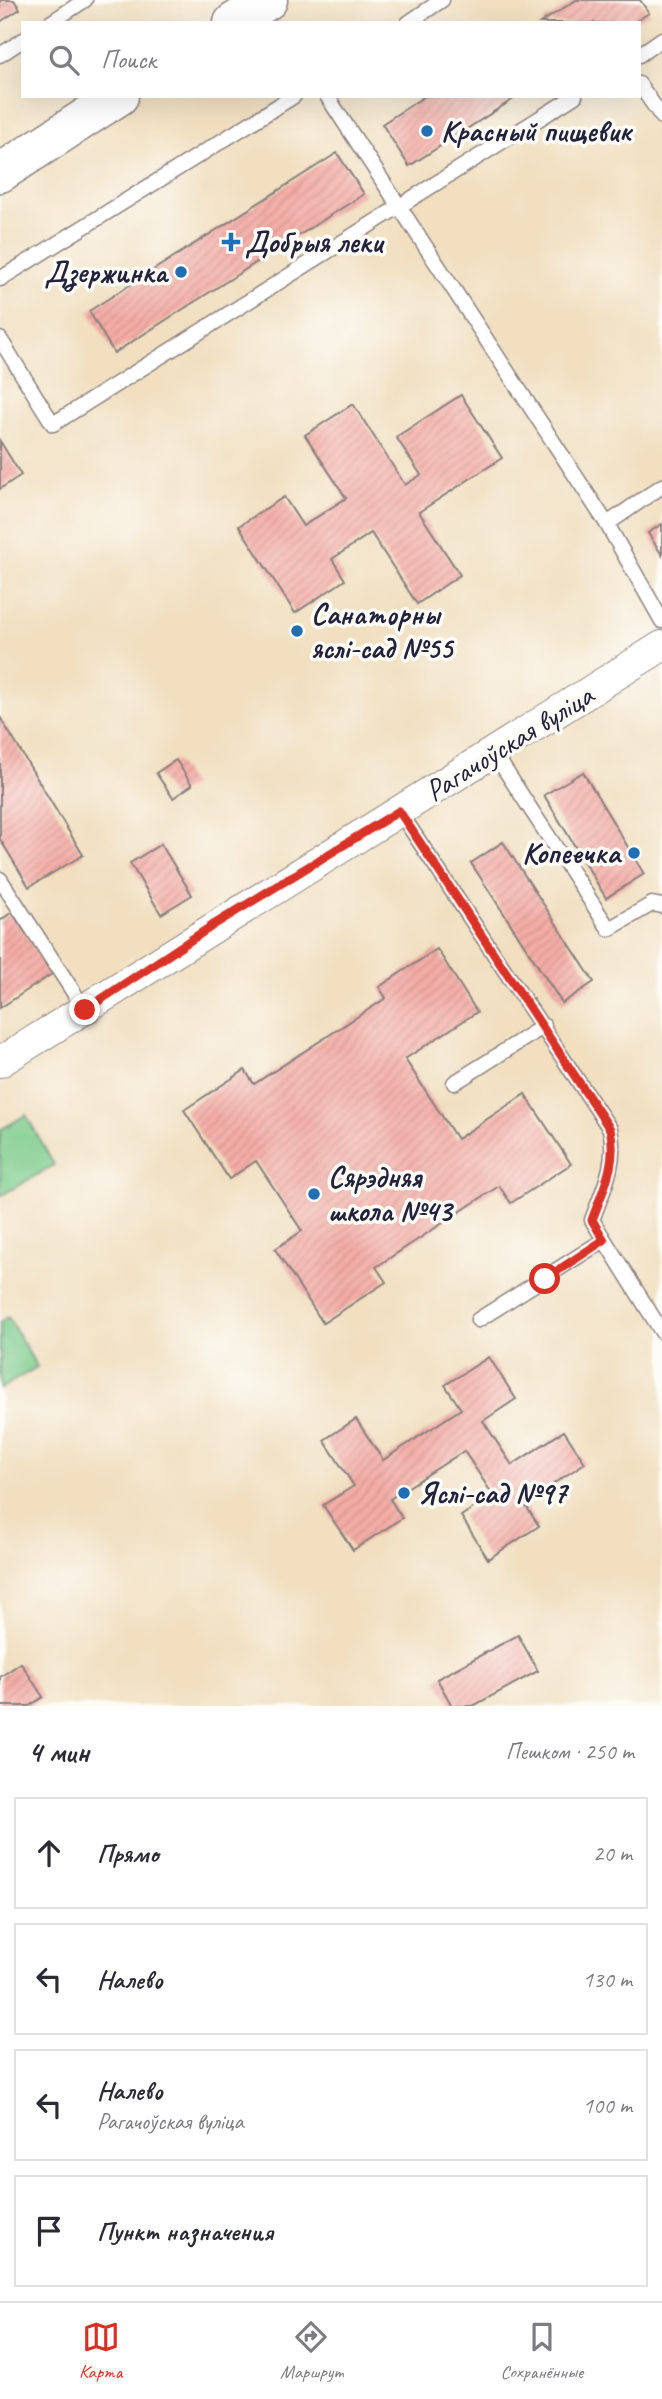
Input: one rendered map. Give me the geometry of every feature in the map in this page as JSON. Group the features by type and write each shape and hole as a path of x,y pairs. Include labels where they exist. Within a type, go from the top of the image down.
{"main road":[{"path":"237,21 269,3"},
{"path":"0,173 116,98"}],"street":[{"name":"Рагачоўская вуліца","path":"0,1062 85,1010 215,924 494,754 662,646"}],"lane":[{"path":"53,21 85,0"},
{"path":"411,21 442,0"},
{"path":"641,54 662,39"},
{"path":"0,55 21,41"},
{"path":"641,87 662,117"},
{"path":"0,279 291,98"},
{"path":"328,98 607,524 662,621"},
{"path":"0,339 53,424 572,98"},
{"path":"607,524 662,486"},
{"path":"494,754 608,929 652,904 662,906"},
{"path":"399,811 610,1129 614,1143 612,1166 592,1220 662,1332"},
{"path":"1,882 85,1010"},
{"path":"454,1083 544,1026"},
{"path":"478,1320 604,1240"}],"green space":[{"path":"26,1115 54,1165 0,1196 0,1130"},
{"path":"8,1317 37,1367 0,1389 0,1322"}],"building":[{"path":"0,0 14,0 20,9 0,22"},
{"path":"576,0 640,0 649,13 636,21 543,21"},
{"path":"422,98 515,98 409,166 382,124"},
{"path":"337,153 364,194 114,353 89,311"},
{"path":"461,395 502,458 419,512 460,575 417,604 371,533 332,559 345,580 295,613 239,526 284,497 303,526 346,498 305,435 353,404 405,485 421,475 396,437"},
{"path":"0,441 21,475 0,489"},
{"path":"662,524 662,555 648,533"},
{"path":"0,717 83,855 29,887 0,839"},
{"path":"176,760 192,785 173,798 156,773"},
{"path":"583,772 644,874 606,898 544,795"},
{"path":"503,842 594,982 562,1003 471,863"},
{"path":"161,844 192,895 161,914 130,863"},
{"path":"12,912 52,974 0,1008 0,921"},
{"path":"437,949 477,1012 405,1059 457,1139 525,1094 571,1164 511,1203 499,1186 376,1267 386,1282 323,1323 275,1249 302,1231 256,1161 229,1179 184,1110 245,1070 254,1084 386,998 379,987"},
{"path":"489,1357 516,1399 483,1421 512,1465 564,1431 585,1463 524,1503 539,1526 488,1559 461,1516 493,1495 464,1451 390,1499 402,1518 353,1550 323,1505 354,1486 324,1440 356,1419 383,1460 461,1409 445,1385"},
{"path":"518,1635 538,1671 473,1706 452,1706 437,1679"},
{"path":"21,1663 43,1697 29,1706 0,1706 0,1677"}],"place":[{"name":"Красный пищевик","path":"427,131"},
{"name":"Добрыя леки","path":"231,242"},
{"name":"Дзержинка","path":"181,272"},
{"name":"Санаторны яслі-сад №55","path":"297,631"},
{"name":"Копеечка","path":"634,853"},
{"name":"Сярэдняя школа №43","path":"314,1194"},
{"name":"Яслі-сад №97","path":"404,1493"}],"route":[{"path":"85,1010 215,924 399,811 586,1088 610,1129 614,1143 612,1166 592,1220 604,1240 545,1279"}]}
